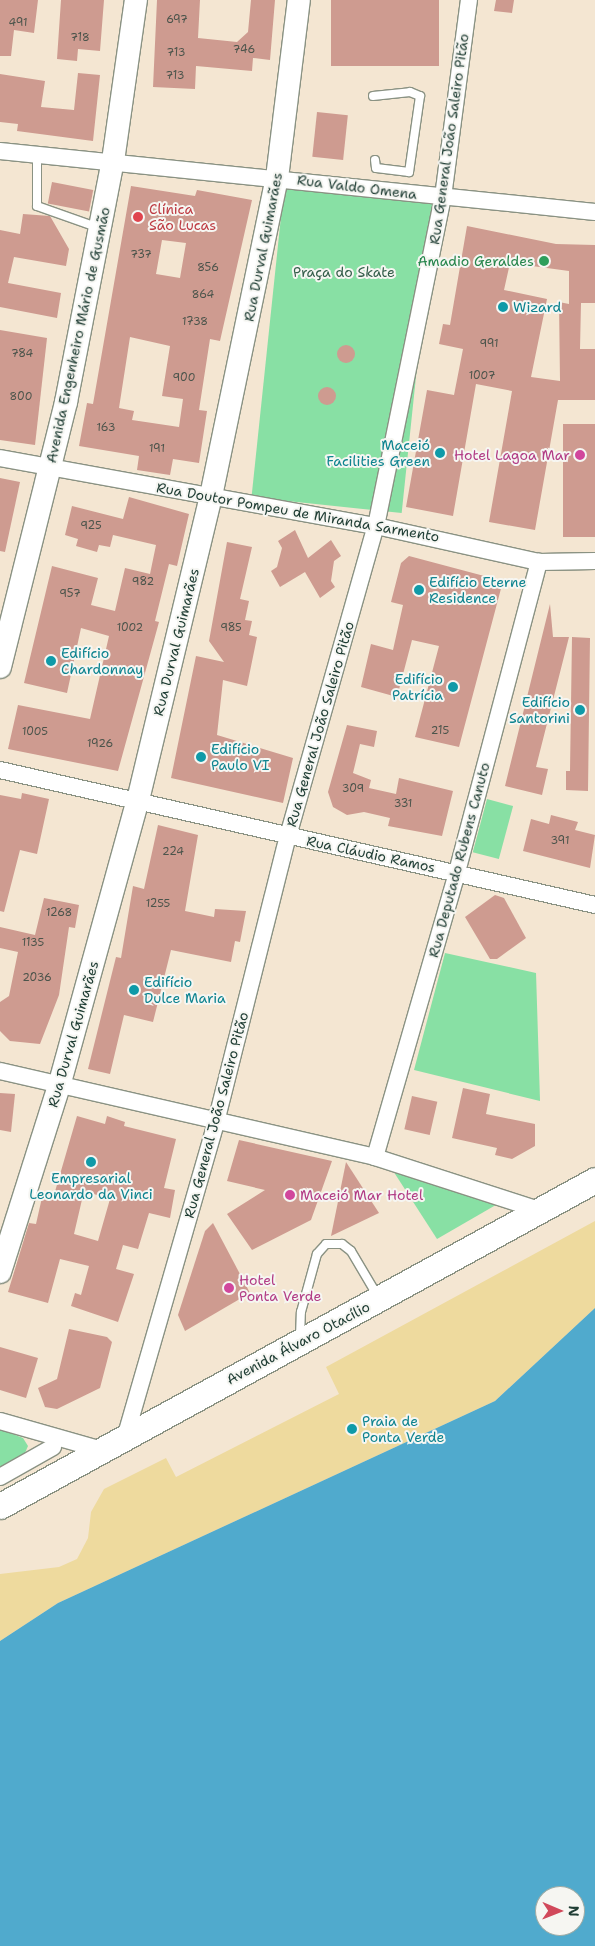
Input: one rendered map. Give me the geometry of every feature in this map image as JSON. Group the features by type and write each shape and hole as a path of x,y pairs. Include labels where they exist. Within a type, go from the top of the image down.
{"main road":[{"name":"Avenida Álvaro Otacílio","path":"0,1506 53,1474 125,1438 595,1180"}],"street":[{"name":"Avenida Engenheiro Mário de Gusmão","path":"0,667 50,467 101,229 113,161 136,0"},
{"name":"Rua Durval Guimarães","path":"0,1272 60,1086 138,800 212,496 277,178 299,0"},
{"name":"Rua General João Saleiro Pitão","path":"125,1438 216,1122 288,836 376,526 443,197 469,0"},
{"name":"Rua Valdo Omena","path":"0,151 113,161 595,212"},
{"name":"Rua Doutor Pompeu de Miranda Sarmento","path":"0,458 376,526 539,562 595,561"},
{"name":"Rua Deputado Rubens Canuto","path":"374,1156 457,872 539,562"},
{"name":"Rua Cláudio Ramos","path":"0,770 595,904"},
{"path":"0,1071 216,1122 374,1156 539,1210"},
{"path":"0,1420 50,1441 102,1450"},
{"path":"50,1441 53,1474"},
{"path":"0,1477 50,1441"}],"lane":[{"path":"373,96 410,92 420,96 409,172 376,168 375,160"},
{"path":"37,155 37,206 101,229"},
{"path":"300,1342 301,1312 317,1254 326,1244 342,1244 351,1251 379,1299"}],"green space":[{"name":"Praça do Skate","path":"284,188 434,204 402,513 251,497"},
{"path":"487,799 513,806 499,859 473,852"},
{"path":"445,953 536,973 540,1101 414,1070"},
{"path":"388,1163 501,1202 437,1239"},
{"path":"0,1429 23,1438 28,1446 25,1453 0,1467"}],"sand":[{"name":"Praia de Ponta Verde","path":"595,1221 595,1308 495,1401 58,1603 0,1641 0,1574 59,1567 77,1559 88,1538 91,1512 104,1489 166,1458 176,1477 339,1394 326,1367"}],"water":[{"path":"595,1308 595,1946 0,1946 0,1641 58,1603 495,1401"}],"building":[{"path":"0,0 38,0 34,33 14,30 11,56 0,56"},
{"path":"61,0 104,0 100,51 78,49 77,61 57,59"},
{"path":"157,0 200,0 198,38 237,42 248,32 251,0 275,0 270,60 253,58 252,71 196,66 195,89 153,87"},
{"path":"331,0 439,0 439,66 331,66"},
{"path":"496,0 514,0 512,13 494,11"},
{"path":"78,73 100,75 93,141 17,131 18,124 0,122 0,74 45,81 41,107 74,110"},
{"path":"317,112 348,115 343,160 312,157"},
{"path":"52,182 93,190 89,212 48,204"},
{"path":"131,186 195,196 197,190 252,200 220,341 210,339 199,410 207,411 199,463 173,459 170,475 137,470 139,456 79,446 87,403 93,404","holes":["162,240 186,243 180,278 156,274","130,337 170,346 162,396 183,399 179,427 132,420 134,411 119,408"]},
{"path":"23,214 50,216 69,249 66,266 14,257 8,283 61,293 57,318 0,307 0,230 20,234"},
{"path":"467,226 556,244 595,245 595,303 581,303 580,349 595,349 595,400 558,400 535,530 489,522 512,391 476,384 453,516 406,507 427,390 454,395 463,349 439,344 443,324 450,325","holes":["510,263 569,271 569,304 559,302 560,381 531,377 547,299 504,290"]},
{"path":"0,330 47,338 35,445 0,440"},
{"path":"346,345 352,348 355,354 352,360 346,363 340,360 337,354 340,348"},
{"path":"323,387 331,387 336,392 334,403 323,405 318,400 318,392"},
{"path":"563,424 595,424 595,537 563,537"},
{"path":"0,478 20,482 5,552 0,551"},
{"path":"129,497 189,514 177,566 169,564 155,621 159,622 118,771 8,749 18,705 90,719 109,636 81,628 67,693 24,683 52,566 98,578 91,605 115,611 125,568 150,574 156,545 113,535 110,547 99,545 97,552 76,546 78,539 65,535 72,506 123,519"},
{"path":"295,530 308,558 331,540 341,556 334,561 331,581 335,587 320,598 305,572 280,587 271,571 277,567 282,548 278,541"},
{"path":"227,542 252,547 240,599 249,601 245,620 252,621 249,635 257,637 247,686 223,680 217,735 293,758 283,803 171,778 196,656 224,662 209,641"},
{"path":"409,556 503,581 459,747 415,737 439,646 412,640 397,697 361,687 371,644 393,650 403,605 391,602 401,563"},
{"path":"550,604 553,637 569,637 536,767 548,769 542,795 505,786"},
{"name":"Edifício Santorini","path":"572,637 590,638 588,791 566,790 566,771 570,771"},
{"path":"347,725 377,731 374,747 360,744 353,773 371,780 369,788 396,794 399,778 453,791 442,836 388,826 390,818 364,812 347,815 333,807 328,792"},
{"path":"22,793 49,799 37,854 20,850 4,912 0,911 0,795 21,799"},
{"path":"551,815 578,822 575,830 595,835 590,868 523,851 531,819 549,824"},
{"path":"158,825 198,835 185,911 214,917 215,909 246,911 240,942 235,941 231,962 171,950 153,1022 124,1015 110,1074 88,1069 116,957 121,958 133,886 144,889"},
{"path":"495,895 504,898 526,938 497,959 490,959 465,917"},
{"path":"44,898 79,905 75,928 69,927 59,995 40,1044 10,1041 0,1031 0,1002 9,996 18,952 0,948 0,927 35,935"},
{"path":"463,1088 490,1094 486,1114 535,1124 535,1146 512,1159 495,1155 497,1148 452,1138"},
{"path":"0,1093 15,1094 11,1132 0,1130"},
{"path":"412,1096 437,1102 430,1135 404,1129"},
{"path":"77,1116 105,1124 107,1116 125,1122 124,1126 176,1139 164,1188 175,1190 170,1218 149,1213 138,1249 123,1245 116,1269 134,1274 118,1322 71,1306 75,1293 81,1295 89,1266 60,1259 48,1303 8,1292 29,1223 36,1224 43,1193 54,1195","holes":["84,1191 110,1199 98,1241 74,1234"]},
{"path":"239,1140 332,1161 311,1220 252,1250 227,1214 265,1190 227,1181"},
{"path":"346,1162 379,1213 331,1236"},
{"path":"213,1223 250,1293 185,1331 178,1315 205,1231"},
{"path":"69,1329 107,1337 112,1342 100,1388 57,1409 45,1407 38,1388 57,1379"},
{"path":"0,1347 38,1358 26,1398 0,1390"}],"place":[{"name":"Clínica São Lucas","path":"138,217"},
{"name":"Amadio Geraldes","path":"544,261"},
{"name":"Wizard","path":"503,307"},
{"name":"Maceió Facilities Green","path":"440,453"},
{"name":"Hotel Lagoa Mar","path":"580,455"},
{"name":"Edifício Eterne Residence","path":"419,590"},
{"name":"Edifício Chardonnay","path":"51,661"},
{"name":"Edifício Patrícia","path":"453,687"},
{"name":"Edifício Santorini","path":"580,710"},
{"name":"Edifício Paulo VI","path":"201,757"},
{"name":"Edifício Dulce Maria","path":"134,990"},
{"name":"Empresarial Leonardo da Vinci","path":"91,1162"},
{"name":"Maceió Mar Hotel","path":"290,1195"},
{"name":"Hotel Ponta Verde","path":"229,1288"},
{"name":"Praia de Ponta Verde","path":"352,1429"}]}
